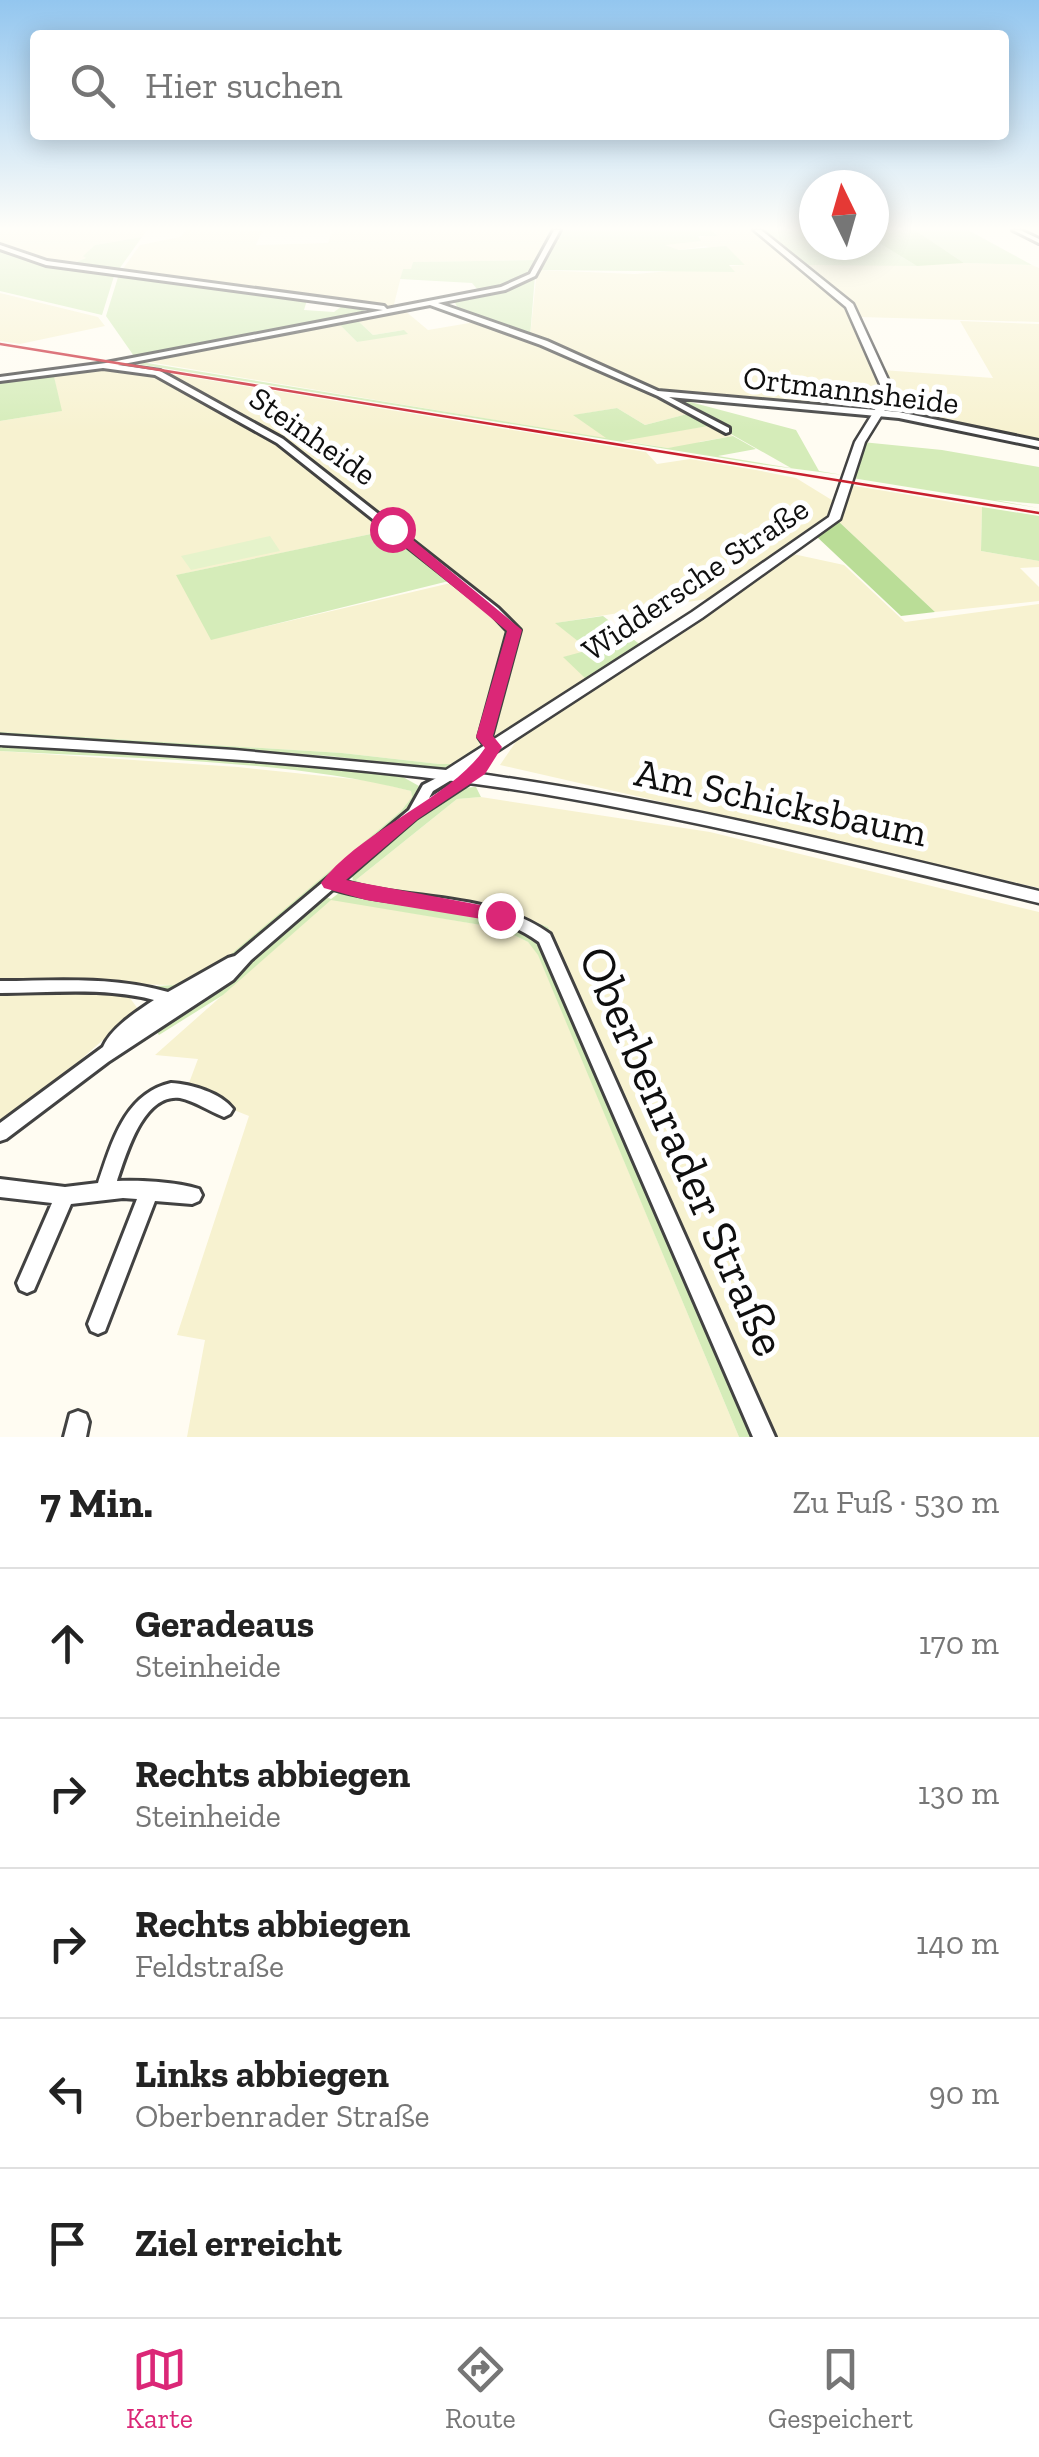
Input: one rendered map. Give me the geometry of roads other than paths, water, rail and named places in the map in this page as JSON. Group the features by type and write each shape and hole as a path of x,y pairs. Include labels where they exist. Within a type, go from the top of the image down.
{"street":[{"path":"303,297 401,310 465,297"},
{"path":"839,297 850,306 885,384 886,400 880,413"},
{"name":"Ortmannsheide","path":"433,304 562,350 726,430"},
{"name":"Steinheide","path":"0,379 101,366 401,310"},
{"name":"Steinheide","path":"101,366 157,373 280,442 494,610 514,630 484,737 493,747"},
{"name":"Ortmannsheide","path":"656,393 880,413 1039,444"},
{"name":"Widdersche Straße","path":"448,776 697,616 833,520 860,442 880,413"},
{"name":"Am Schicksbaum","path":"0,740 292,759 470,778 714,819 1039,897"},
{"path":"0,1133 176,1002 227,976 245,956 412,815 470,778 493,747"},
{"path":"412,815 428,788 448,776"},
{"name":"Oberbenrader Straße","path":"331,883 366,893 500,915 530,926 545,938 764,1437"},
{"path":"0,987 140,991 176,1002"},
{"path":"104,1192 136,1114 164,1092 184,1092 224,1109"},
{"path":"0,1188 65,1196 150,1190 192,1195"},
{"path":"98,1324 150,1190"},
{"path":"27,1283 65,1196"}],"railway":[{"path":"0,344 1039,513"}]}
